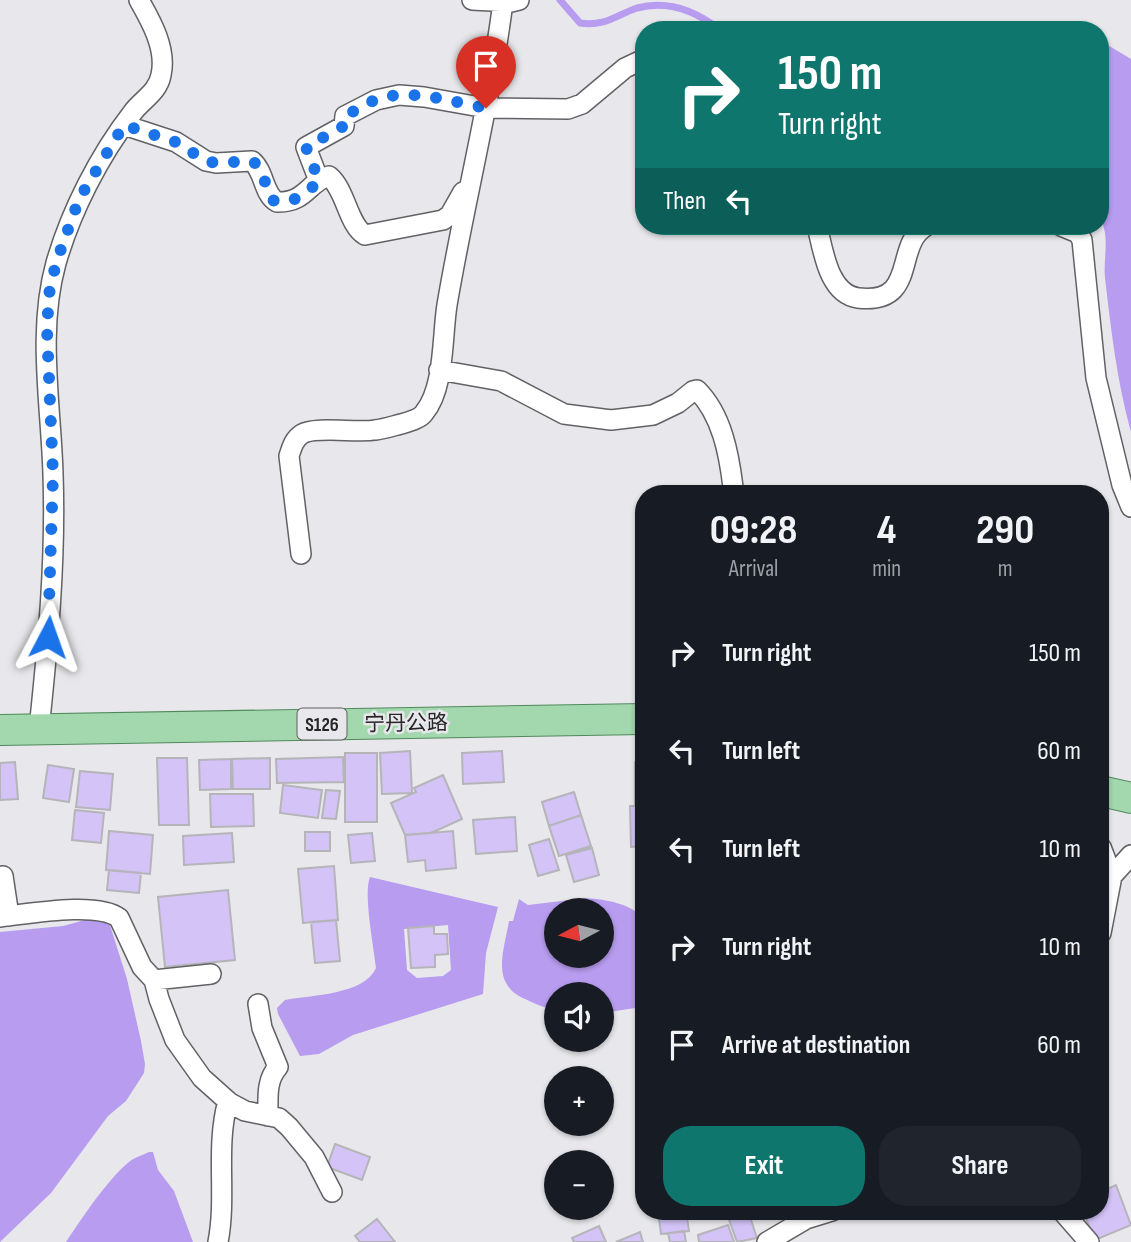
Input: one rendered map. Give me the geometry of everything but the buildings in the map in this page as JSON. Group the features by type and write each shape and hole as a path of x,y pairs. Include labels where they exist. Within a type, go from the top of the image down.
{"main road":[{"name":"宁丹公路","path":"0,730 635,719"},
{"path":"1109,793 1131,798"}],"street":[{"path":"39,729 51,614 53,541 47,329 49,294 56,263 79,199 124,125 155,90 162,75 154,26 139,0"},
{"path":"301,554 289,456 292,445 299,436 310,430 376,430 423,415 432,401 474,163 511,1 472,0"},
{"path":"319,181 306,147 344,126 345,116 376,100 399,95 486,108 568,109 582,104 625,68 635,63"},
{"path":"124,125 176,142 206,161 252,161 259,166 269,195 277,202 294,199 329,176 360,232 365,235 443,220 458,203 474,163"},
{"path":"819,235 827,266 835,281 846,294 856,298 886,295 897,287 909,250 917,235"},
{"path":"1079,235 1082,240 1096,378 1122,485 1131,507"},
{"path":"439,370 500,381 564,414 611,419 653,415 667,410 697,390 712,410 722,434 733,485"},
{"path":"1109,892 1112,876 1131,855"},
{"path":"1109,868 1112,876"},
{"path":"3,876 5,917 93,910 113,912 120,918 142,967 154,980 176,1040 202,1078 228,1101 245,1111 279,1118 314,1157 332,1192"},
{"path":"154,980 211,974"},
{"path":"258,1004 262,1028 278,1067 268,1088 268,1116"},
{"path":"218,1242 222,1131 228,1101"},
{"path":"767,1242 804,1220"},
{"path":"1070,1220 1089,1242"}],"shaded area":[{"path":"1109,46 1131,59 1131,432 1112,336 1105,278 1105,235 1109,235"},
{"path":"370,877 498,907 486,953 483,994 353,1035 319,1054 300,1056 277,1008 285,1000 349,989 370,977 376,968 368,908","holes":["448,925 451,970 443,976 417,978 407,970 404,929"]},
{"path":"519,899 528,905 544,903 544,968 614,968 614,902 635,912 635,1008 614,1011 614,982 544,982 544,1006 514,993 503,976 502,966 509,921 513,921"},
{"path":"100,916 108,919 127,979 141,1041 144,1073 126,1101 108,1116 51,1193 0,1242 0,932 63,926"},
{"path":"153,1152 158,1170 174,1191 193,1242 66,1242 112,1179 131,1160"}],"waterway":[{"path":"560,0 580,23 603,22 637,8 659,5 681,9 707,21"}],"route":[{"path":"48,637 53,541 47,329 49,294 56,263 79,199 124,125 176,142 206,161 252,161 259,166 272,200 286,202 306,193 319,181 306,147 344,126 345,116 376,100 399,95 486,108"}]}
